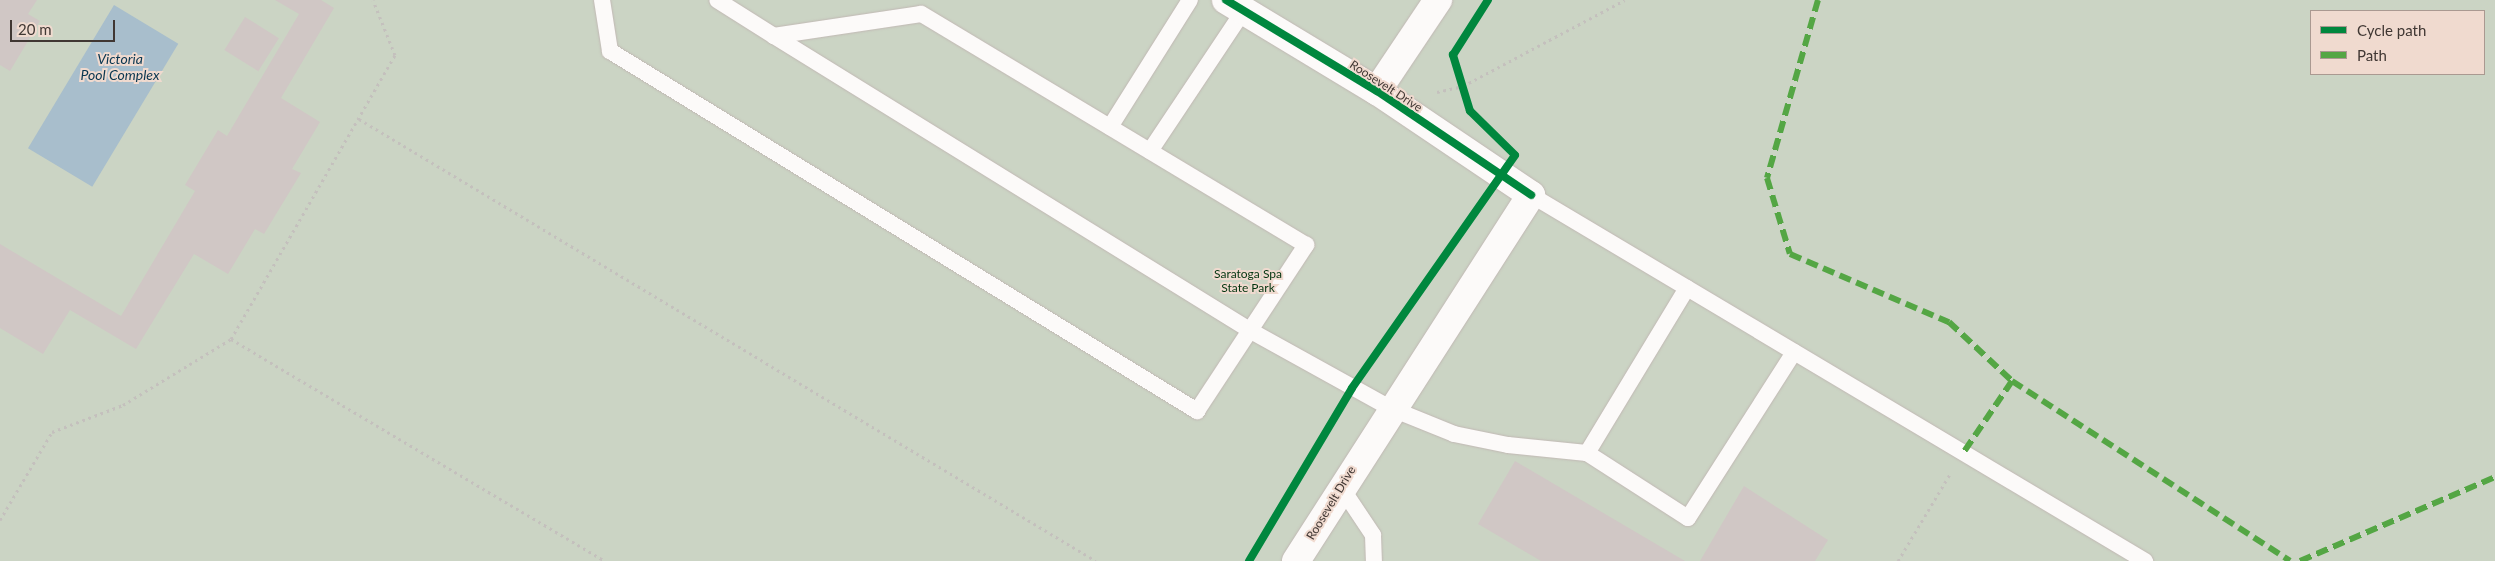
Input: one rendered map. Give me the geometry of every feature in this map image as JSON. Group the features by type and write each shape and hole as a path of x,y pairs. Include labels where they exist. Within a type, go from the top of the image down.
{"street":[{"path":"1377,92 1438,0"},
{"name":"Roosevelt Drive","path":"1235,5 1377,92 1531,195 1390,408 1296,561"}],"lane":[{"path":"602,0 610,52 1197,411 1306,245 921,14 774,36"},
{"path":"717,0 1250,331 1390,408 1454,434 1588,453 1688,518 1794,352"},
{"path":"1110,127 1190,0"},
{"path":"1150,151 1235,5"},
{"path":"1531,195 2145,561"},
{"path":"1588,453 1687,288"},
{"path":"1341,487 1373,535 1374,561"}],"path":[{"path":"0,520 52,432 123,405 231,339 395,55 373,0"},
{"path":"1431,92 1463,87 1625,0"},
{"path":"359,119 1096,561"},
{"path":"231,339 605,561"},
{"path":"1898,561 1963,453"}],"green space":[{"name":"Saratoga Spa State Park","path":"0,0 2495,0 2495,561 0,561"}],"water":[{"name":"Victoria Pool Complex","path":"114,5 178,44 92,187 28,148"}],"building":[{"path":"0,0 37,0 28,14 40,21 10,71 0,65"},
{"path":"275,0 321,0 334,8 281,98 320,122 292,169 301,173 264,234 255,229 228,274 194,254 136,349 70,310 43,354 0,328 0,244 121,316 195,191 185,185 218,130 227,136 299,14"},
{"path":"245,17 279,38 258,71 224,50"},
{"path":"1515,461 1685,561 1541,561 1478,524"},
{"path":"1744,486 1828,540 1815,561 1700,561"}],"marked path":[{"path":"1818,0 1767,178 1790,254 1949,322 2012,381 1963,453"},
{"path":"2012,381 2290,561"},
{"path":"2300,561 2495,477"}],"cycle path":[{"path":"1226,0 1377,91 1531,195"},
{"path":"1249,561 1352,388 1515,155 1470,111 1453,55 1488,0"}]}
